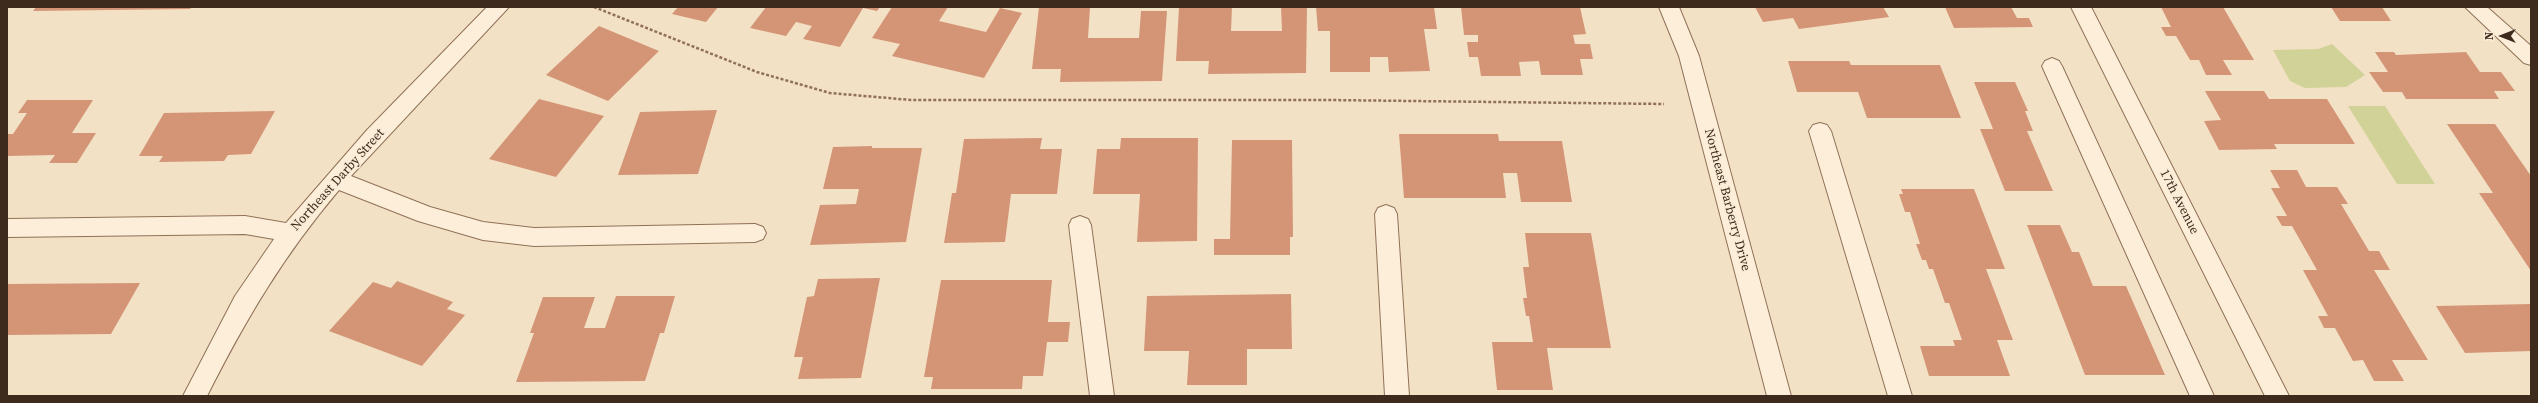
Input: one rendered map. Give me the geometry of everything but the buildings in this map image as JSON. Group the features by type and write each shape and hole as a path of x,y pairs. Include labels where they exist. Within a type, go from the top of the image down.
{"street":[{"name":"Northeast Darby Street","path":"195,396 239,311 290,233 335,179 499,7"},
{"name":"Northeast Barberry Drive","path":"1669,7 1689,56 1779,396"},
{"name":"17th Avenue","path":"2081,7 2277,396"},
{"path":"2475,7 2531,58"},
{"path":"2052,66 2202,396"},
{"path":"1820,131 1900,396"},
{"path":"335,179 426,215 483,231 534,238 755,233"},
{"path":"1386,214 1397,396"},
{"path":"7,228 245,225 290,233"},
{"path":"1080,225 1102,396"}],"path":[{"path":"594,7 757,72 837,94 910,100 1329,100 1664,104"}],"green space":[{"path":"2332,44 2365,75 2346,87 2305,88 2290,81 2273,50 2318,49"},
{"path":"2348,106 2385,106 2435,184 2397,184"}]}
